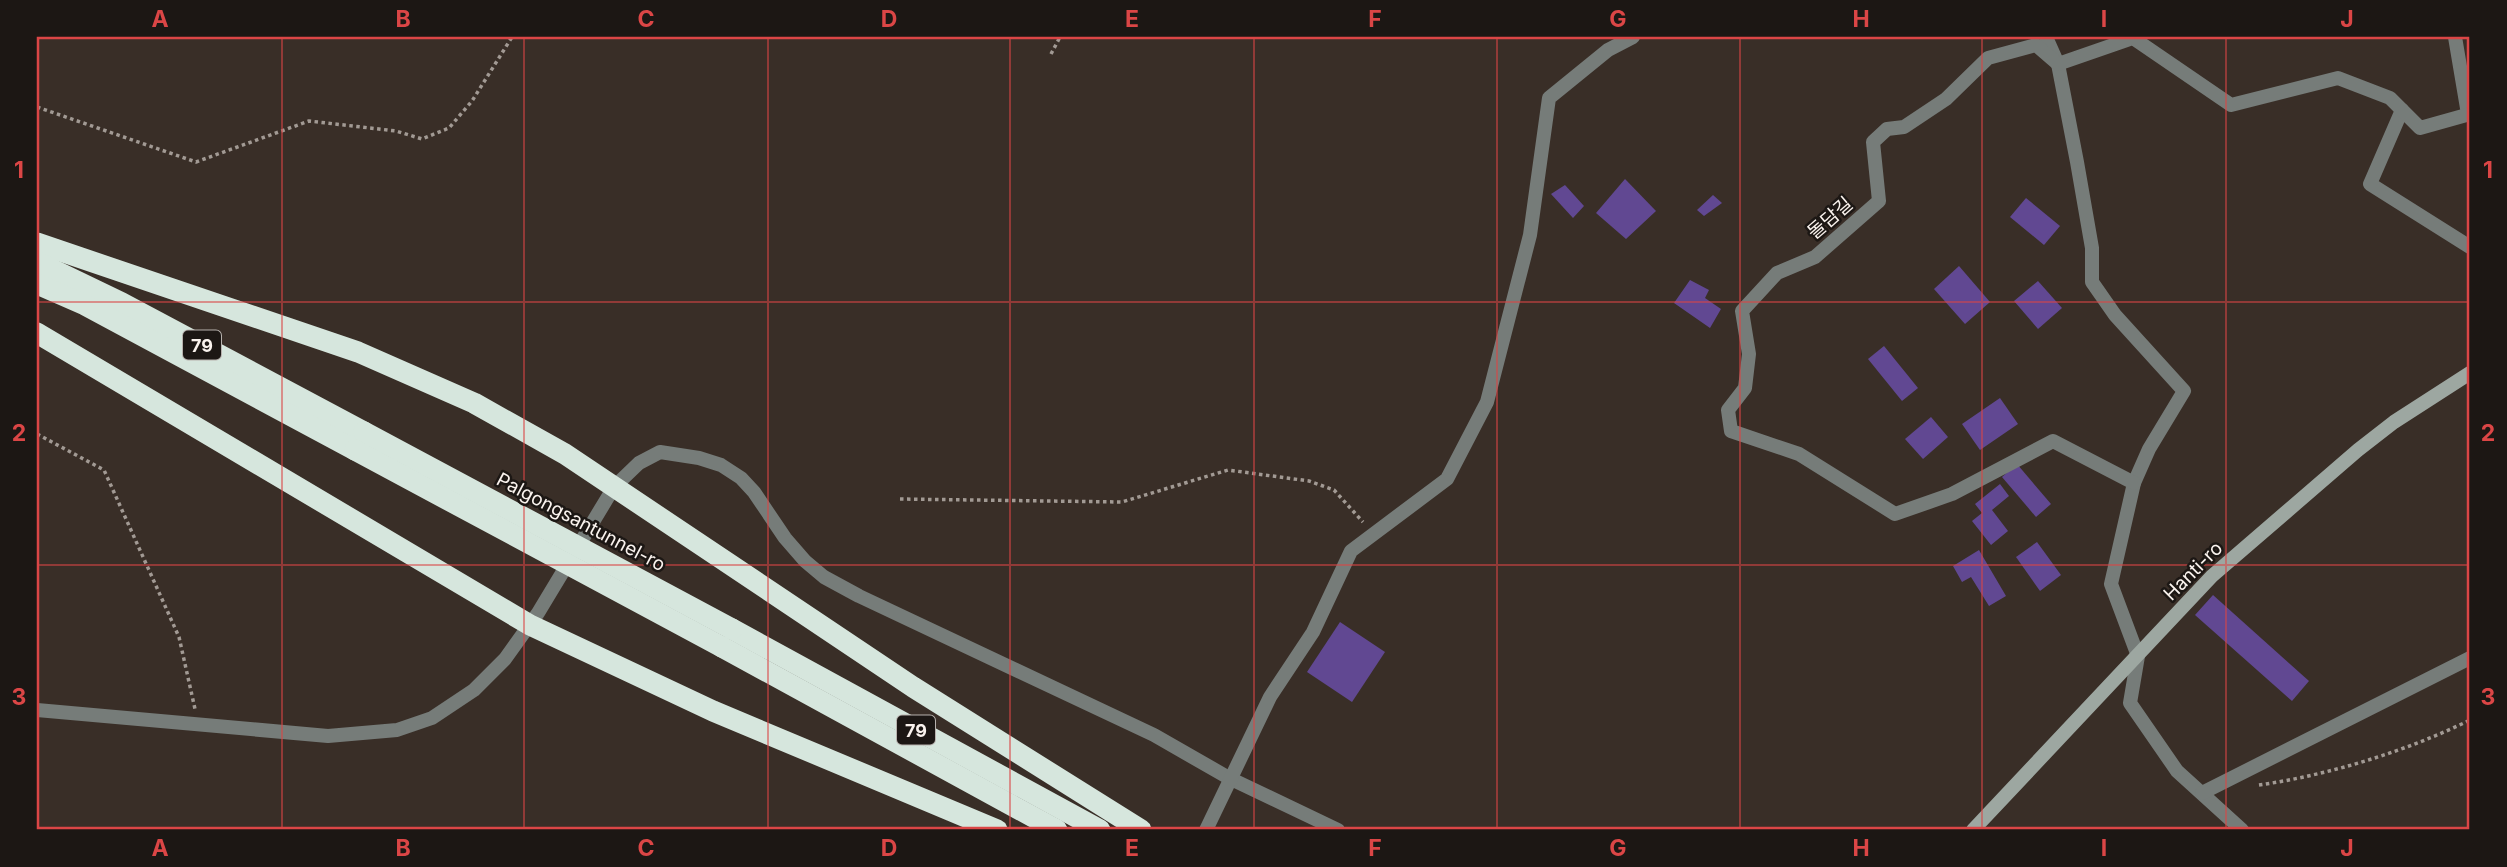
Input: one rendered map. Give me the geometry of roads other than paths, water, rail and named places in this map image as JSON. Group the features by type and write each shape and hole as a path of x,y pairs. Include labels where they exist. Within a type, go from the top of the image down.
{"highway":[{"path":"37,243 358,352 474,402 565,454 913,687 1141,830"},
{"name":"Palgongsantunnel-ro","path":"37,262 122,303 359,441"},
{"name":"Palgongsantunnel-ro","path":"37,284 85,305 359,441 727,638 1100,830"},
{"path":"37,333 530,625 713,711 997,830"},
{"name":"Palgongsantunnel-ro","path":"727,638 1057,830"}],"street":[{"path":"1206,830 1270,697 1312,632 1351,551 1447,479 1487,402 1531,235 1549,98 1608,50 1633,37"},
{"path":"2046,37 2058,64 2092,248 2092,282 2115,315 2184,391 2149,449 2134,483 2112,584 2138,656 2130,703 2177,771 2242,830"},
{"path":"2058,64 2133,37 2231,105 2338,78 2390,98 2420,128 2469,114 2455,37"},
{"name":"돌담길","path":"2058,64 2036,45 1988,58 1946,99 1904,127 1887,129 1873,142 1879,201 1815,257 1777,273 1742,311 1749,354 1745,388 1728,410 1731,431 1799,454 1895,514 1952,495 2053,441 2134,483"},
{"path":"2402,110 2370,184 2470,247"},
{"name":"Hanti-ro","path":"1973,830 2213,576 2323,479 2394,422 2470,373"},
{"path":"37,710 328,736 397,730 432,718 474,690 505,659 530,625 614,487 639,463 660,452 699,458 721,465 741,478 754,492 785,538 805,561 824,577 1154,735 1229,778 1338,830"},
{"path":"2202,793 2470,658"}]}
